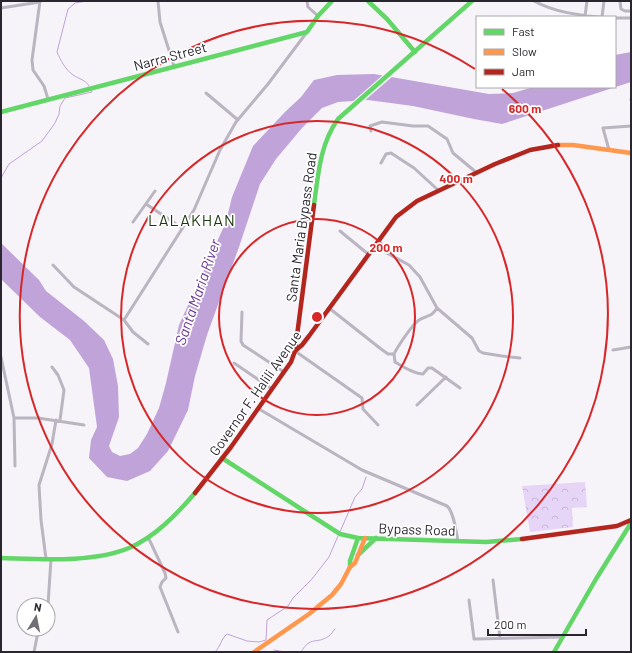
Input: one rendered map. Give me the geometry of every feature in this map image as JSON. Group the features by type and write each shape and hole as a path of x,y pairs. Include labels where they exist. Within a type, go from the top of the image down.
{"main road":[{"path":"307,32 318,16 332,1"},
{"path":"368,1 387,19 415,52"},
{"name":"Santa Maria Bypass Road","path":"295,351 315,189 321,154 331,128 472,1"},
{"name":"Narra Street","path":"1,112 307,32"},
{"name":"Governor F. Halili Avenue","path":"1,558 49,559 109,556 126,550 148,538 194,494 259,409 291,362 295,351 302,346 396,217 417,201 438,190 530,150 550,146 573,145 631,153"},
{"name":"Bypass Road","path":"222,458 338,533 358,538 486,542 616,526 631,521"},
{"path":"554,652 631,521"},
{"path":"350,567 350,561 358,538"},
{"path":"254,652 309,614 332,594 341,584 350,567 355,563 364,538"},
{"path":"358,555 376,538"}],"street":[{"path":"1,8 40,1 32,60 33,70 44,86 48,99"},
{"path":"158,1 160,22 174,66"},
{"path":"307,1 308,7 318,16"},
{"path":"534,1 563,12 586,16 587,1"},
{"path":"601,16 604,1"},
{"path":"620,1 622,10 631,11"},
{"path":"616,18 631,18"},
{"path":"124,320 194,210 220,150 238,120 268,84 307,32"},
{"path":"206,93 238,120"},
{"path":"371,131 370,126 382,122 428,126 447,139 453,152 477,173"},
{"path":"609,150 603,128 631,126"},
{"path":"380,163 386,154 391,153 414,168 438,190"},
{"path":"133,222 155,191"},
{"path":"146,204 182,228"},
{"path":"340,231 368,254"},
{"path":"374,246 409,265 420,277 437,308 472,338 479,350 484,353 520,358"},
{"path":"53,265 74,287 124,320 133,332 148,344"},
{"path":"329,308 388,354 394,354"},
{"path":"437,308 434,313 417,322 394,354 395,362 412,371 423,374 431,368 460,388"},
{"path":"242,312 241,341 243,345 284,372"},
{"path":"613,350 631,347"},
{"path":"295,351 362,398 363,409 378,425"},
{"path":"1,357 14,418 15,466"},
{"path":"234,363 272,389"},
{"path":"48,597 49,559 41,520 39,486 52,444 64,390 58,375 52,367"},
{"path":"416,405 446,377"},
{"path":"259,409 362,470 447,506 452,515 458,541"},
{"path":"14,418 38,418 84,425"},
{"path":"148,538 166,573 166,578 160,584 161,591 178,632"},
{"path":"493,580 500,638"},
{"path":"469,600 474,639 563,637"},
{"path":"34,652 37,637"}],"green space":[{"path":"585,482 587,507 572,508 573,527 530,532 522,486"}],"water":[{"path":"631,52 631,82 616,87 616,55"},
{"name":"Santa Maria River","path":"374,74 489,94 513,93 530,88 613,88 502,124 413,106 368,100 338,102 322,108 302,128 276,159 260,184 207,335 195,376 188,410 168,451 150,471 127,481 107,477 89,458 91,440 97,427 89,368 70,340 40,317 1,279 1,243 39,280 46,291 84,321 104,340 113,359 118,386 119,417 109,446 112,452 120,456 130,454 138,448 147,434 159,408 179,325 226,222 232,197 253,146 301,97 314,80 337,75"}],"pier":[{"path":"384,74 393,76 363,102 351,103"}],"waterway":[{"path":"87,1 75,3 68,9 57,52 68,70 73,75 86,82 89,86"},
{"path":"1,178 9,164 42,141 55,123 59,114 60,106 65,98 92,92 91,90"},
{"path":"340,532 355,497 362,489 366,477"},
{"path":"215,652 227,634 247,641 259,642 266,640 267,620 288,606 293,598 312,579 329,557 338,536"},
{"path":"301,652 308,644 324,639 335,629"},
{"path":"274,650 285,652"}],"traffic: fast":[{"path":"1,112 307,32 318,16 332,1"},
{"path":"368,1 387,19 415,52"},
{"path":"314,205 324,149 327,139 338,119 472,1"},
{"path":"222,458 340,534 358,538 486,542 522,539"},
{"path":"1,558 66,559 115,553 129,548 148,538 173,517 195,493"},
{"path":"554,652 596,579 631,523"},
{"path":"350,567 350,561 358,538"},
{"path":"358,555 376,538"}],"traffic: slow":[{"path":"558,145 573,145 631,153"},
{"path":"254,652 309,614 332,595 341,584 350,567 355,563 365,538"}],"traffic: jam":[{"path":"295,351 309,336 396,217 417,201 495,164 530,150 558,145"},
{"path":"195,493 231,447 291,362 295,351 314,205"},
{"path":"522,539 617,526 631,520"}],"district":[{"name":"LALAKHAN","path":"192,219"}]}
